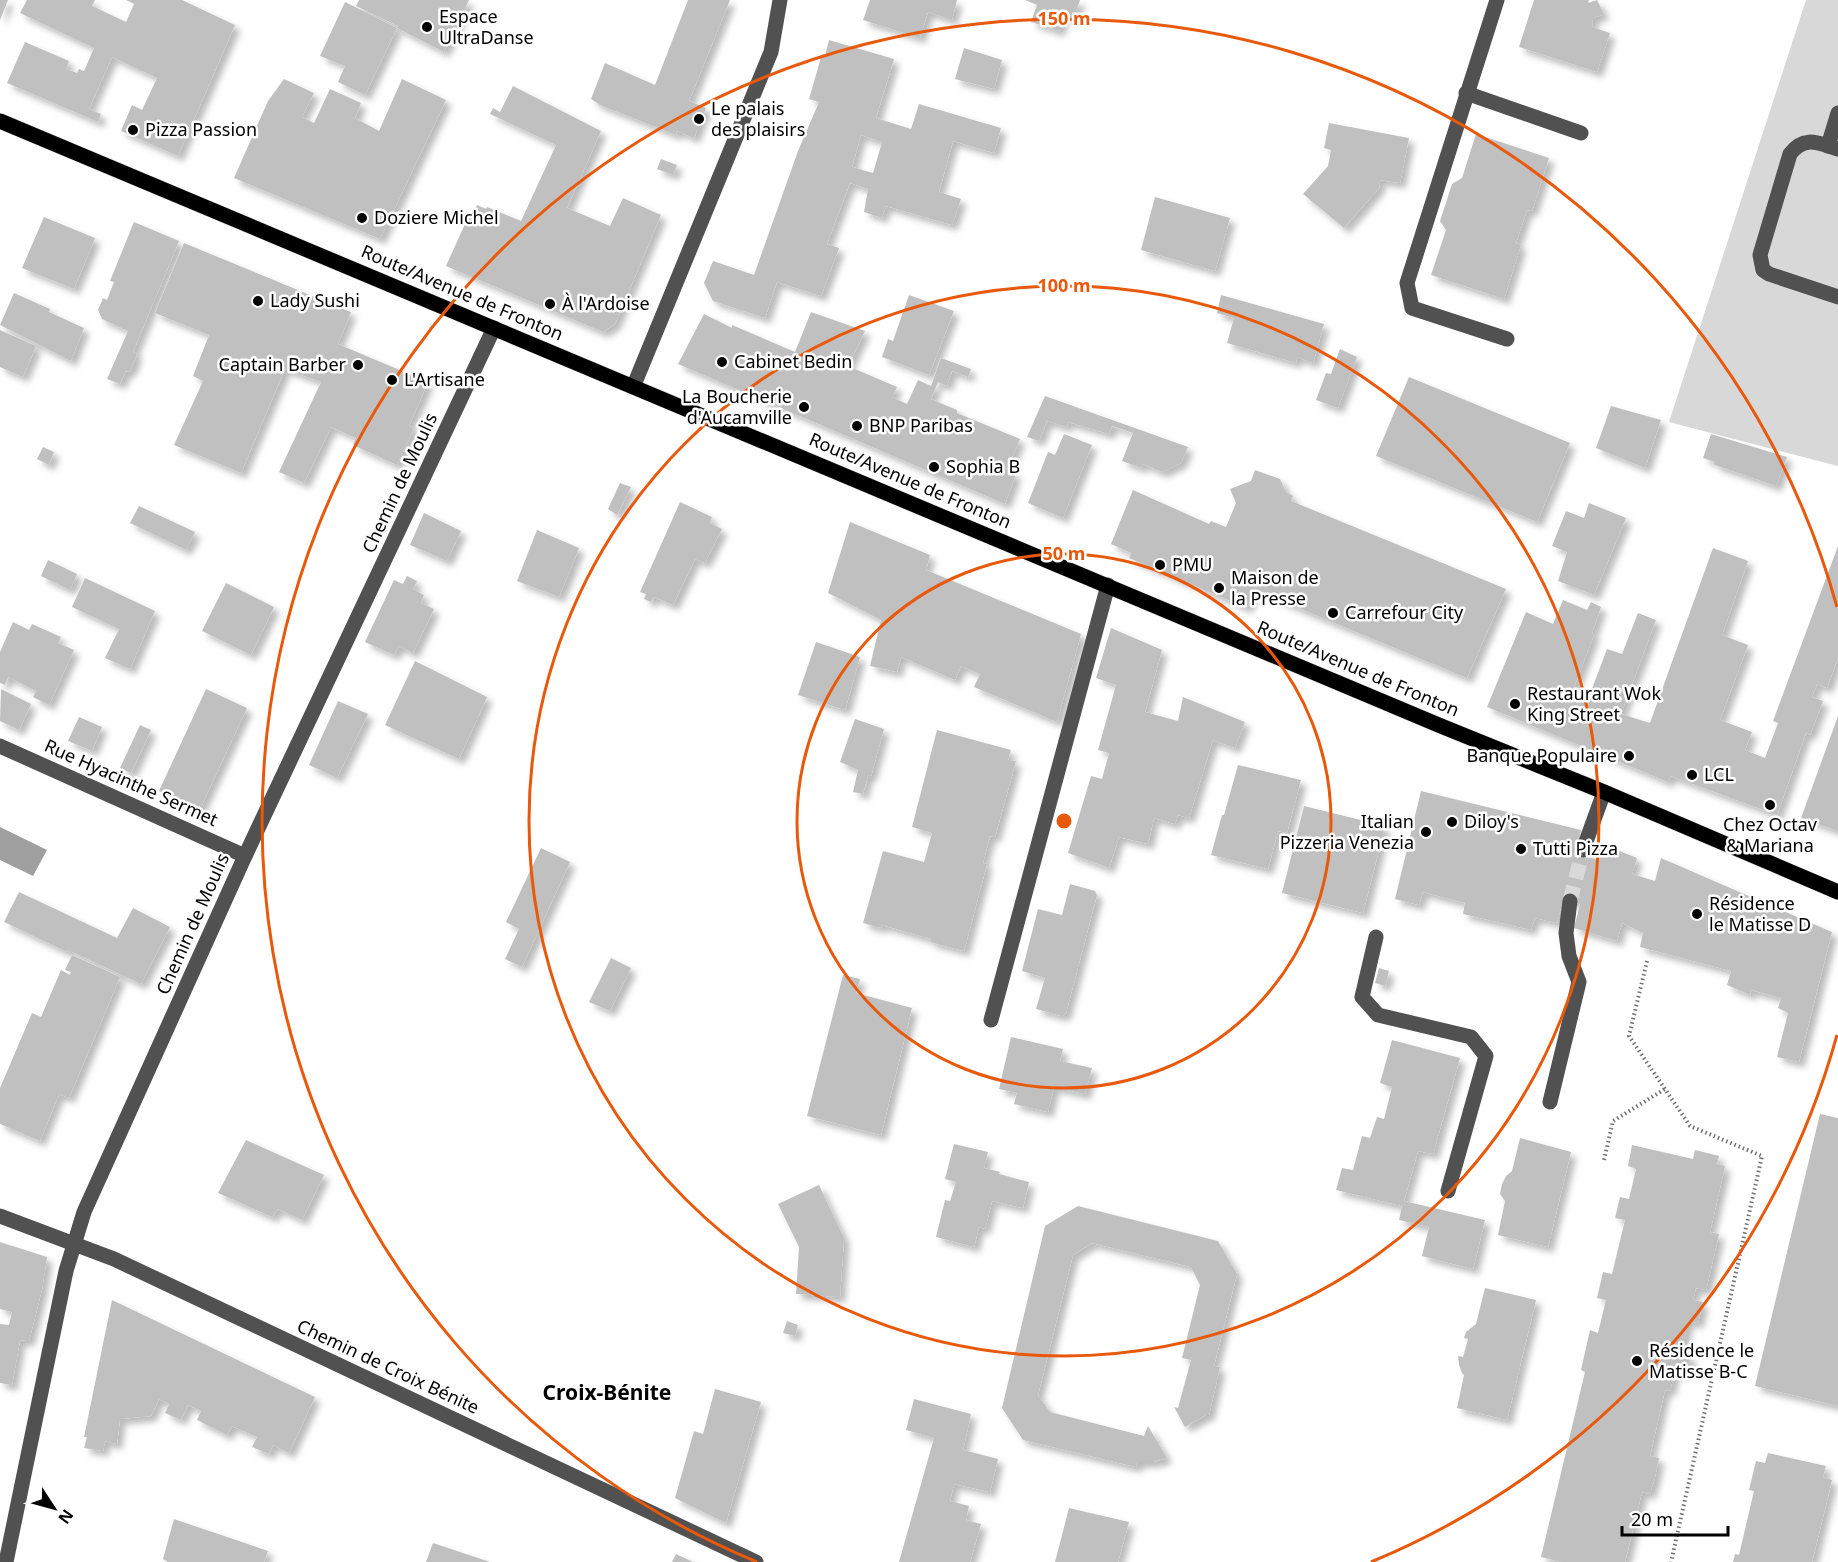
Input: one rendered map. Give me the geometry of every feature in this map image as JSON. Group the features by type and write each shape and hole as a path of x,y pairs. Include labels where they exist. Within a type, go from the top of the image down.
{"main road":[{"name":"Route/Avenue de Fronton","path":"0,121 1838,892"}],"street":[{"path":"634,385 771,52 780,0"},
{"path":"1497,0 1407,283 1412,308 1507,339"},
{"path":"1466,93 1581,133"},
{"path":"1838,113 1833,148 1803,142 1790,154 1760,255 1763,270 1769,274 1838,297"},
{"name":"Chemin de Moulis","path":"6,1562 66,1270 84,1212 245,856 494,328"},
{"path":"992,1020 1108,585"},
{"name":"Rue Hyacinthe Sermet","path":"0,746 245,856"},
{"path":"1583,850 1604,792"},
{"path":"1550,1102 1579,982 1569,956 1566,933 1570,901"},
{"path":"1376,937 1362,997 1378,1015 1471,1037 1486,1056 1448,1191"},
{"name":"Chemin de Croix Bénite","path":"0,1216 114,1259 756,1562"}],"path":[{"path":"1647,961 1629,1036 1690,1126 1762,1156 1671,1562"},
{"path":"1604,1160 1613,1121 1665,1089"}],"shaded area":[{"path":"1806,0 1838,0 1838,466 1669,422"},
{"path":"0,827 47,850 33,876 0,860"}],"building":[{"path":"0,0 8,0 0,20"},
{"path":"27,0 95,0 92,6 126,22 134,4 126,0 182,0 235,25 178,156 121,131 132,105 142,110 157,78 112,57 89,109 101,114 98,122 7,83 25,42 69,61 66,69 77,73 79,69 84,71 94,48 20,13"},
{"name":"Espace UltraDanse","path":"359,0 469,0 444,52 356,6"},
{"path":"688,0 730,0 689,101 706,108 694,138 677,131 676,135 600,105 591,99 605,63 655,85"},
{"path":"870,0 957,0 952,20 928,12 920,38 863,20"},
{"path":"1025,0 1080,0 1074,16 1065,13 1059,31 1031,22 1037,5"},
{"path":"1534,0 1589,0 1588,3 1597,0 1604,14 1593,18 1592,27 1610,33 1597,72 1519,47"},
{"path":"345,2 397,28 365,95 338,82 345,66 320,56"},
{"path":"829,40 894,59 876,118 911,129 919,104 1001,128 994,153 953,141 939,192 961,199 952,225 886,206 882,218 864,212 868,189 850,183 827,244 839,248 821,296 777,282 765,318 713,301 704,283 713,261 754,275 798,151 819,102 809,99 822,54 825,56","holes":["861,135 882,142 873,173 852,167"]},
{"path":"964,48 1002,60 994,89 955,79"},
{"path":"284,79 314,93 302,117 314,123 330,89 361,103 355,118 379,131 402,79 446,100 380,239 234,178 268,101"},
{"path":"513,86 601,131 567,208 610,226 623,198 661,215 615,324 603,332 446,266 470,213 473,214 477,205 521,221 556,145 490,114 493,108 500,112"},
{"path":"1329,123 1409,138 1400,183 1380,180 1379,188 1344,228 1303,194 1328,166 1331,150 1324,148"},
{"path":"1476,134 1549,158 1532,211 1527,210 1516,243 1521,245 1504,299 1431,275 1446,230 1440,221 1452,184 1462,178"},
{"path":"661,159 677,165 673,175 657,169"},
{"path":"1155,197 1230,218 1215,271 1141,250"},
{"path":"44,217 95,238 74,289 22,268"},
{"path":"134,222 179,241 133,352 137,354 130,372 126,371 120,384 107,379 128,331 102,319 98,310 103,298 107,300 114,282 110,281"},
{"path":"184,243 351,312 338,344 428,382 409,426 414,428 397,465 353,445 356,438 331,427 304,483 279,472 321,382 285,369 241,473 174,445 203,381 193,376 209,335 155,313"},
{"path":"14,293 84,328 71,361 0,325"},
{"path":"909,295 954,311 929,375 882,357 888,339 893,341"},
{"path":"1221,295 1324,324 1313,363 1297,357 1296,363 1227,343 1234,318 1217,313"},
{"path":"811,312 865,331 848,366 897,387 892,397 907,404 918,380 931,386 941,358 971,369 968,377 952,371 947,386 938,382 931,399 957,410 957,413 1020,439 1007,469 1016,474 1005,504 678,364 704,314 732,328 732,325 795,352"},
{"path":"0,330 36,346 23,377 0,367"},
{"path":"1340,349 1357,357 1338,408 1316,400 1326,373 1331,374"},
{"path":"1409,377 1570,443 1537,522 1376,456"},
{"path":"1045,396 1188,447 1181,463 1162,472 1143,464 1141,468 1122,461 1133,433 1112,426 1109,434 1068,422 1067,427 1047,421 1039,441 1027,437"},
{"path":"1611,406 1661,420 1645,468 1596,448"},
{"path":"1064,434 1092,445 1063,518 1028,503 1048,452 1055,455"},
{"path":"1711,434 1787,457 1776,486 1715,465 1715,462 1703,458"},
{"path":"43,447 54,452 49,465 37,459"},
{"path":"1255,470 1280,479 1286,492 1293,496 1291,501 1506,589 1467,678 1255,590 1247,608 1129,558 1131,553 1111,544 1133,490 1209,524 1211,521 1226,527 1236,503 1230,489 1251,481"},
{"path":"620,483 631,487 617,515 608,509"},
{"path":"680,502 712,517 710,523 722,529 705,563 695,559 673,605 654,597 651,602 644,599 646,594 640,592"},
{"path":"1589,503 1626,518 1594,595 1558,581 1567,552 1552,546 1566,511 1584,518"},
{"path":"139,506 195,532 186,550 130,523"},
{"path":"424,513 461,531 447,561 410,545"},
{"path":"850,522 930,555 926,570 1081,634 1057,722 974,687 980,674 961,666 955,680 901,657 897,672 870,666 881,620 828,593"},
{"path":"537,530 579,548 559,597 517,581"},
{"path":"1838,546 1838,658 1827,688 1817,684 1812,697 1823,701 1810,735 1806,733 1777,815 1671,776 1668,782 1487,707 1526,612 1553,624 1563,600 1587,610 1591,602 1601,607 1592,633 1594,635 1571,695 1587,702 1607,649 1622,654 1638,613 1656,620 1621,714 1650,723 1713,548 1748,561 1722,635 1748,645 1720,720 1752,732 1745,750 1765,758 1778,723 1773,721"},
{"path":"48,560 77,574 70,590 41,576"},
{"path":"407,576 417,581 413,589 424,595 421,603 434,609 413,653 399,646 394,655 365,642 394,580 403,584"},
{"path":"85,578 155,611 130,669 105,658 119,629 72,607"},
{"path":"226,583 274,607 251,655 202,631"},
{"path":"13,622 29,630 32,624 61,637 58,643 74,650 49,705 33,697 36,691 8,677 5,685 0,683 0,652"},
{"path":"1111,628 1162,650 1145,712 1178,721 1183,697 1245,722 1235,748 1213,740 1189,818 1178,815 1175,824 1154,818 1148,844 1119,837 1109,868 1068,853 1091,776 1102,779 1109,753 1098,750 1116,685 1096,678"},
{"path":"816,642 860,657 845,710 798,695"},
{"path":"415,661 487,697 459,759 385,725"},
{"path":"1,689 31,704 19,730 0,721"},
{"path":"206,689 247,708 199,811 159,791"},
{"path":"338,701 368,714 337,778 309,765"},
{"path":"1838,716 1838,831 1801,818"},
{"path":"79,717 102,727 92,751 68,741"},
{"path":"855,719 884,729 871,776 868,775 863,794 853,792 858,770 840,762"},
{"path":"140,725 151,730 131,773 120,768"},
{"path":"937,730 1011,750 1008,760 1016,761 995,837 990,836 983,863 987,864 964,951 882,925 881,928 863,923 883,851 924,862 932,833 912,827"},
{"path":"1238,765 1301,780 1287,833 1278,831 1268,869 1211,855"},
{"path":"1421,791 1581,830 1576,848 1591,853 1590,858 1596,859 1602,844 1637,858 1632,874 1655,881 1661,858 1832,932 1799,1062 1777,1057 1788,1013 1778,1008 1781,998 1751,990 1750,995 1727,985 1731,971 1640,947 1643,933 1622,923 1617,941 1574,928 1580,904 1563,899 1557,923 1535,918 1531,930 1463,914 1465,903 1423,892 1419,905 1395,899"},
{"path":"1304,806 1385,826 1363,913 1282,893"},
{"path":"541,848 570,862 522,967 505,959 519,929 506,922"},
{"path":"1070,884 1095,891 1097,895 1066,1013 1062,1016 1036,1009 1045,978 1022,971 1038,909 1062,915"},
{"path":"19,892 117,938 133,908 170,927 141,984 4,922"},
{"path":"72,955 120,977 69,1098 59,1094 40,1141 0,1124 0,1088 32,1013 41,1017 61,970 70,975 71,972 65,970"},
{"path":"611,958 631,968 610,1011 589,1002"},
{"path":"1379,968 1389,971 1385,986 1375,983"},
{"path":"843,975 860,979 856,993 912,1008 881,1135 807,1116"},
{"path":"1011,1037 1063,1049 1060,1061 1092,1068 1085,1094 1054,1087 1048,1112 1014,1104 1017,1093 999,1089"},
{"path":"1392,1040 1460,1058 1433,1154 1418,1151 1404,1201 1485,1220 1473,1269 1422,1256 1429,1227 1399,1220 1402,1206 1336,1190 1342,1168 1353,1170 1362,1136 1370,1138 1377,1117 1384,1119 1392,1087 1380,1083"},
{"path":"1820,1114 1838,1118 1838,1406 1755,1386"},
{"path":"1520,1138 1571,1152 1548,1247 1498,1235 1505,1201 1500,1194 1502,1184 1512,1171"},
{"path":"246,1140 324,1175 302,1220 278,1209 272,1217 218,1193"},
{"path":"954,1144 988,1152 984,1168 1029,1182 1023,1208 992,1201 985,1229 979,1227 974,1247 936,1237 945,1200 950,1201 956,1182 945,1179"},
{"name":"Résidence le Matisse B-C","path":"1632,1145 1693,1159 1695,1150 1719,1156 1717,1164 1725,1166 1710,1232 1719,1234 1706,1290 1696,1288 1693,1300 1703,1302 1698,1323 1688,1321 1681,1353 1691,1356 1686,1374 1675,1371 1670,1391 1665,1390 1650,1456 1659,1458 1655,1477 1650,1494 1642,1492 1625,1562 1561,1562 1541,1557 1585,1372 1581,1370 1590,1330 1598,1333 1606,1300 1597,1298 1603,1272 1612,1274 1625,1220 1615,1218 1620,1197 1629,1199 1636,1169 1628,1166"},
{"path":"819,1185 844,1238 840,1297 796,1294 799,1247 778,1204"},
{"path":"1078,1206 1218,1241 1237,1274 1214,1366 1220,1367 1209,1415 1185,1427 1174,1407 1178,1408 1191,1360 1182,1358 1200,1285 1191,1267 1092,1243 1073,1255 1038,1395 1050,1412 1144,1436 1148,1426 1167,1458 1153,1462 1138,1462 1136,1467 1023,1440 1002,1408 1045,1226"},
{"path":"0,1242 47,1257 42,1289 29,1341 20,1340 12,1385 0,1383 0,1324 9,1325 12,1312 0,1309"},
{"path":"1485,1288 1536,1300 1507,1420 1457,1408 1464,1375 1458,1356 1463,1357 1468,1339 1464,1338 1466,1332 1476,1324"},
{"path":"112,1300 315,1397 289,1453 273,1445 269,1454 252,1447 257,1437 232,1426 227,1435 197,1420 201,1411 188,1405 181,1420 165,1413 169,1404 159,1399 151,1416 120,1419 117,1444 105,1441 103,1451 84,1448 87,1437 84,1437"},
{"path":"787,1321 798,1325 795,1336 783,1333"},
{"path":"715,1389 761,1402 726,1523 675,1498 694,1431 703,1434"},
{"path":"914,1399 971,1414 963,1450 998,1459 990,1492 954,1484 950,1501 969,1506 966,1520 981,1524 970,1562 899,1562 934,1438 906,1430"},
{"path":"1768,1453 1826,1466 1823,1477 1832,1480 1812,1562 1733,1562 1735,1554 1739,1555 1754,1491 1749,1490 1756,1461 1765,1463"},
{"path":"1069,1508 1129,1522 1118,1562 1055,1562"},
{"path":"174,1519 268,1551 264,1562 168,1562 163,1559"},
{"path":"433,1543 490,1562 426,1562"},
{"path":"676,1554 693,1562 672,1562"}],"tunnel":[{"path":"1570,901 1583,850"}],"place":[{"name":"Espace UltraDanse","path":"427,27"},
{"name":"Le palais des plaisirs","path":"699,119"},
{"name":"Pizza Passion","path":"133,130"},
{"name":"Doziere Michel","path":"362,218"},
{"name":"Lady Sushi","path":"258,301"},
{"name":"À l'Ardoise","path":"550,304"},
{"name":"Cabinet Bedin","path":"722,362"},
{"name":"Captain Barber","path":"358,365"},
{"name":"L'Artisane","path":"392,380"},
{"name":"La Boucherie d'Aucamville","path":"804,407"},
{"name":"BNP Paribas","path":"857,426"},
{"name":"Sophia B","path":"934,467"},
{"name":"PMU","path":"1160,565"},
{"name":"Maison de la Presse","path":"1219,588"},
{"name":"Carrefour City","path":"1333,613"},
{"name":"Restaurant Wok King Street","path":"1515,704"},
{"name":"Banque Populaire","path":"1629,756"},
{"name":"LCL","path":"1692,775"},
{"name":"Chez Octav & Mariana","path":"1770,805"},
{"name":"Diloy's","path":"1452,822"},
{"name":"Italian Pizzeria Venezia","path":"1426,832"},
{"name":"Tutti Pizza","path":"1521,849"},
{"name":"Résidence le Matisse D","path":"1697,914"},
{"name":"Résidence le Matisse B-C","path":"1637,1361"}],"district":[{"name":"Croix-Bénite","path":"607,1393"}]}
